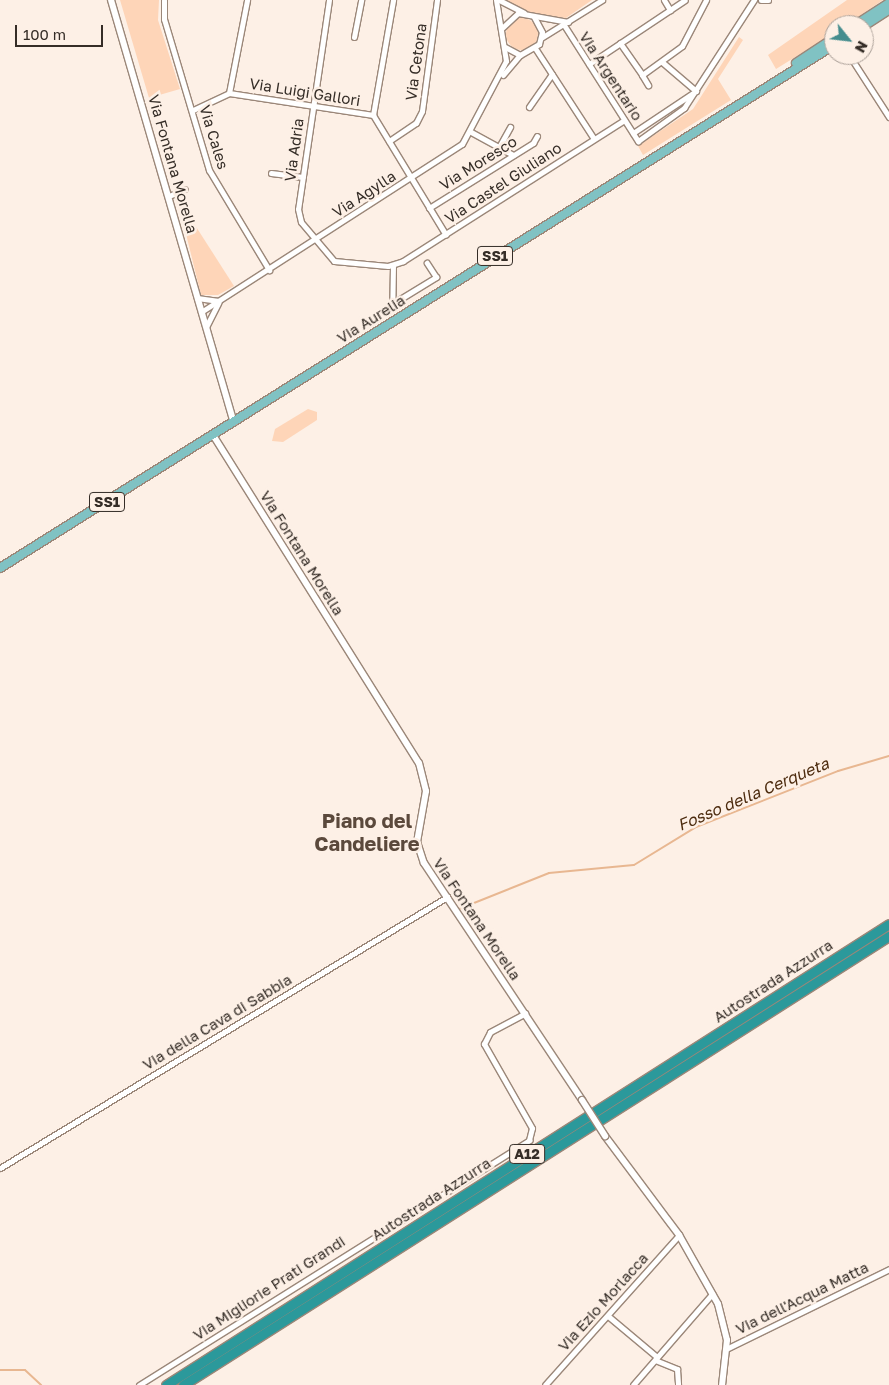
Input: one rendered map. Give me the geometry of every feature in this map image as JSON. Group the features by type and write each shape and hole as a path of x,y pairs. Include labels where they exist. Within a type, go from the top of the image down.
{"highway":[{"name":"Autostrada Azzurra","path":"166,1385 889,924"},
{"name":"Autostrada Azzurra","path":"183,1385 889,936"}],"main road":[{"path":"873,15 889,6"},
{"path":"874,18 889,6"},
{"name":"Via Aurelia","path":"756,92 824,45"},
{"name":"Via Aurelia","path":"0,568 824,51"}],"street":[{"name":"Via Fontana Morella","path":"111,0 234,422"},
{"name":"Via Cales","path":"164,0 164,19 209,170 269,270"},
{"path":"229,93 247,0"},
{"name":"Via Adria","path":"314,241 298,216 330,0"},
{"path":"354,37 361,0"},
{"path":"372,115 393,0"},
{"name":"Via Cetona","path":"389,140 416,123 422,111 437,0"},
{"path":"497,0 534,17 566,24"},
{"path":"497,0 506,61 497,84"},
{"path":"497,84 520,55 536,48 542,38 602,0"},
{"path":"664,0 670,10"},
{"path":"589,64 685,0"},
{"path":"642,75 662,62 692,34 706,0"},
{"path":"633,133 696,91 754,0"},
{"path":"761,0 768,0"},
{"path":"501,28 508,18 524,13"},
{"path":"534,17 542,38"},
{"name":"Via Argentario","path":"566,24 638,141 678,114 696,91"},
{"path":"620,43 648,85"},
{"path":"505,46 520,55"},
{"path":"536,48 594,139"},
{"path":"662,62 696,91"},
{"path":"855,65 889,117"},
{"path":"529,107 552,74"},
{"name":"Via Agylla","path":"201,312 412,178 462,144 471,132 497,84"},
{"name":"Via Luigi Gallori","path":"192,110 229,93 372,115 446,235"},
{"name":"Via Castel Giuliano","path":"393,264 446,235 624,120"},
{"path":"499,147 510,127"},
{"path":"471,132 513,155"},
{"name":"Via Moresco","path":"429,208 513,155 537,136"},
{"path":"271,173 303,177"},
{"path":"169,196 185,189"},
{"path":"314,241 334,261 393,264 392,304 436,277 427,263"},
{"path":"197,298 220,301 206,328"},
{"name":"Via Fontana Morella","path":"213,435 420,763 426,791 418,848 446,897 605,1136 679,1235 712,1294 724,1324 726,1349 722,1385"},
{"name":"Via della Cava di Sabbia","path":"0,1168 446,897"},
{"name":"Via Migliorie Prati Grandi","path":"139,1385 529,1140 532,1128 484,1044 490,1032 525,1014"},
{"name":"Via Ezio Morlacca","path":"545,1385 679,1235"},
{"name":"Via dell'Acqua Matta","path":"726,1349 889,1269"},
{"path":"633,1385 712,1294"},
{"path":"608,1316 656,1359 678,1368 678,1385"}],"shaded area":[{"path":"120,0 159,0 158,20 180,89 149,98"},
{"path":"504,0 592,0 566,18 536,15"},
{"path":"847,0 883,0 861,15 825,15"},
{"path":"824,16 824,39 776,69 768,55"},
{"path":"522,18 533,23 538,34 533,45 522,50 511,45 506,34 511,23"},
{"path":"739,37 743,40 718,79 731,100 643,155 638,146 693,109"},
{"path":"177,197 234,286 218,295 201,295"},
{"path":"308,409 317,412 317,420 283,442 272,441 275,429"}],"waterway":[{"name":"Fosso della Cerqueta","path":"459,909 549,873 634,865 696,827 838,771 889,756"},
{"path":"0,1370 25,1370 41,1385"}],"district":[{"name":"Piano del Candeliere","path":"367,832"}]}
